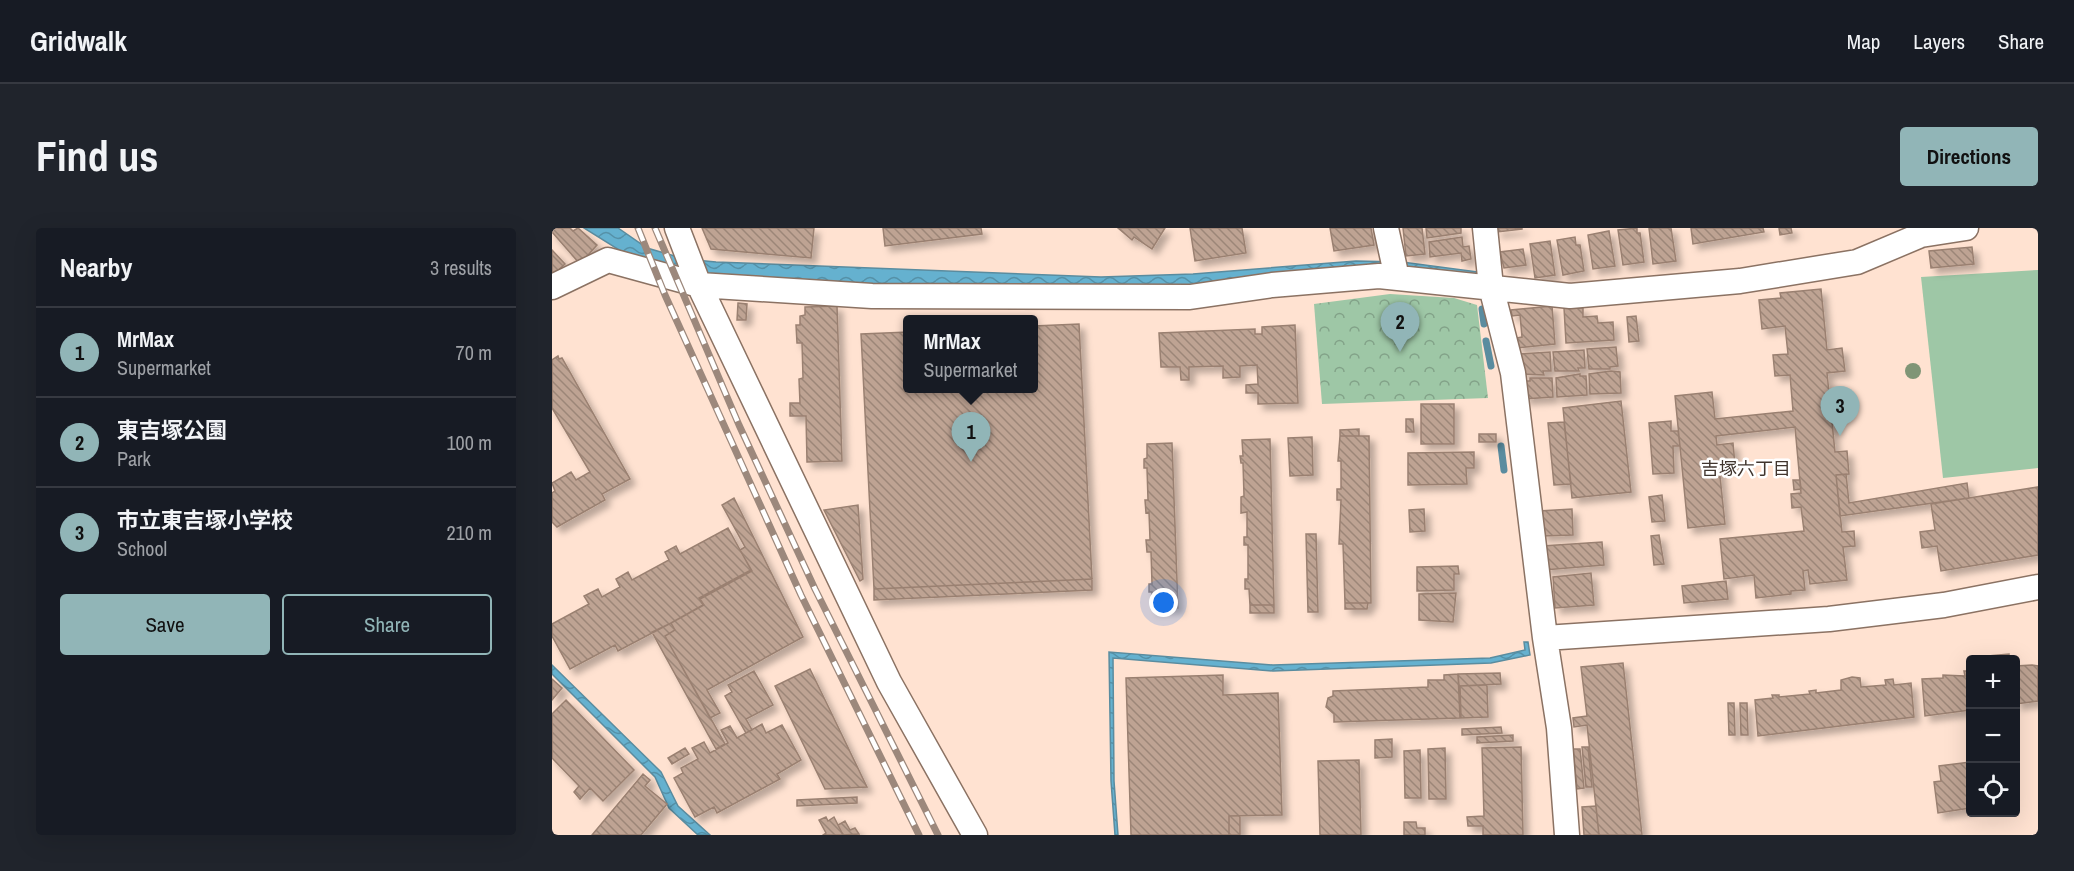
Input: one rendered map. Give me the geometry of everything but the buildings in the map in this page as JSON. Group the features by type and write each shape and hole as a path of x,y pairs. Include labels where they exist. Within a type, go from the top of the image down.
{"street":[{"path":"677,228 699,285 889,682 975,835"},
{"path":"1485,228 1491,287 1513,373 1545,638 1559,728 1566,835"},
{"path":"552,287 608,260 699,285 872,296 1190,297 1272,285 1396,274 1570,296 1740,281 1857,262 1922,235 1966,228"},
{"path":"1388,236 1396,274"},
{"path":"1545,638 1829,619 1944,605 2038,587"}],"green space":[{"path":"2038,270 2038,468 1943,478 1921,277"},
{"path":"1390,294 1454,298 1477,305 1488,398 1322,404 1314,304"}],"water":[{"path":"584,228 618,228 647,248 685,259 716,262 1101,277 1193,274 1356,261 1402,262 1478,272 1468,282 1192,293 1003,290 722,280 631,264 621,251"},
{"path":"1524,642 1528,642 1530,655 1491,663 1273,671 1113,658 1114,781 1118,835 1115,835 1111,781 1109,652 1273,665 1490,658 1525,650"},
{"path":"552,665 661,772 678,806 710,835 698,835 669,808 655,777 552,674"}],"waterway":[{"path":"1482,309 1484,324"},
{"path":"1486,341 1491,366"},
{"path":"1501,446 1504,470"}],"railway":[{"path":"638,228 665,295 801,595 919,835"},
{"path":"655,228 739,425 815,589 938,835"}],"place":[{"name":"東吉塚公園","path":"1400,352"},
{"name":"市立東吉塚小学校","path":"1840,436"},
{"name":"MrMax","path":"971,462"}],"district":[{"name":"吉塚六丁目","path":"1746,469"}]}
